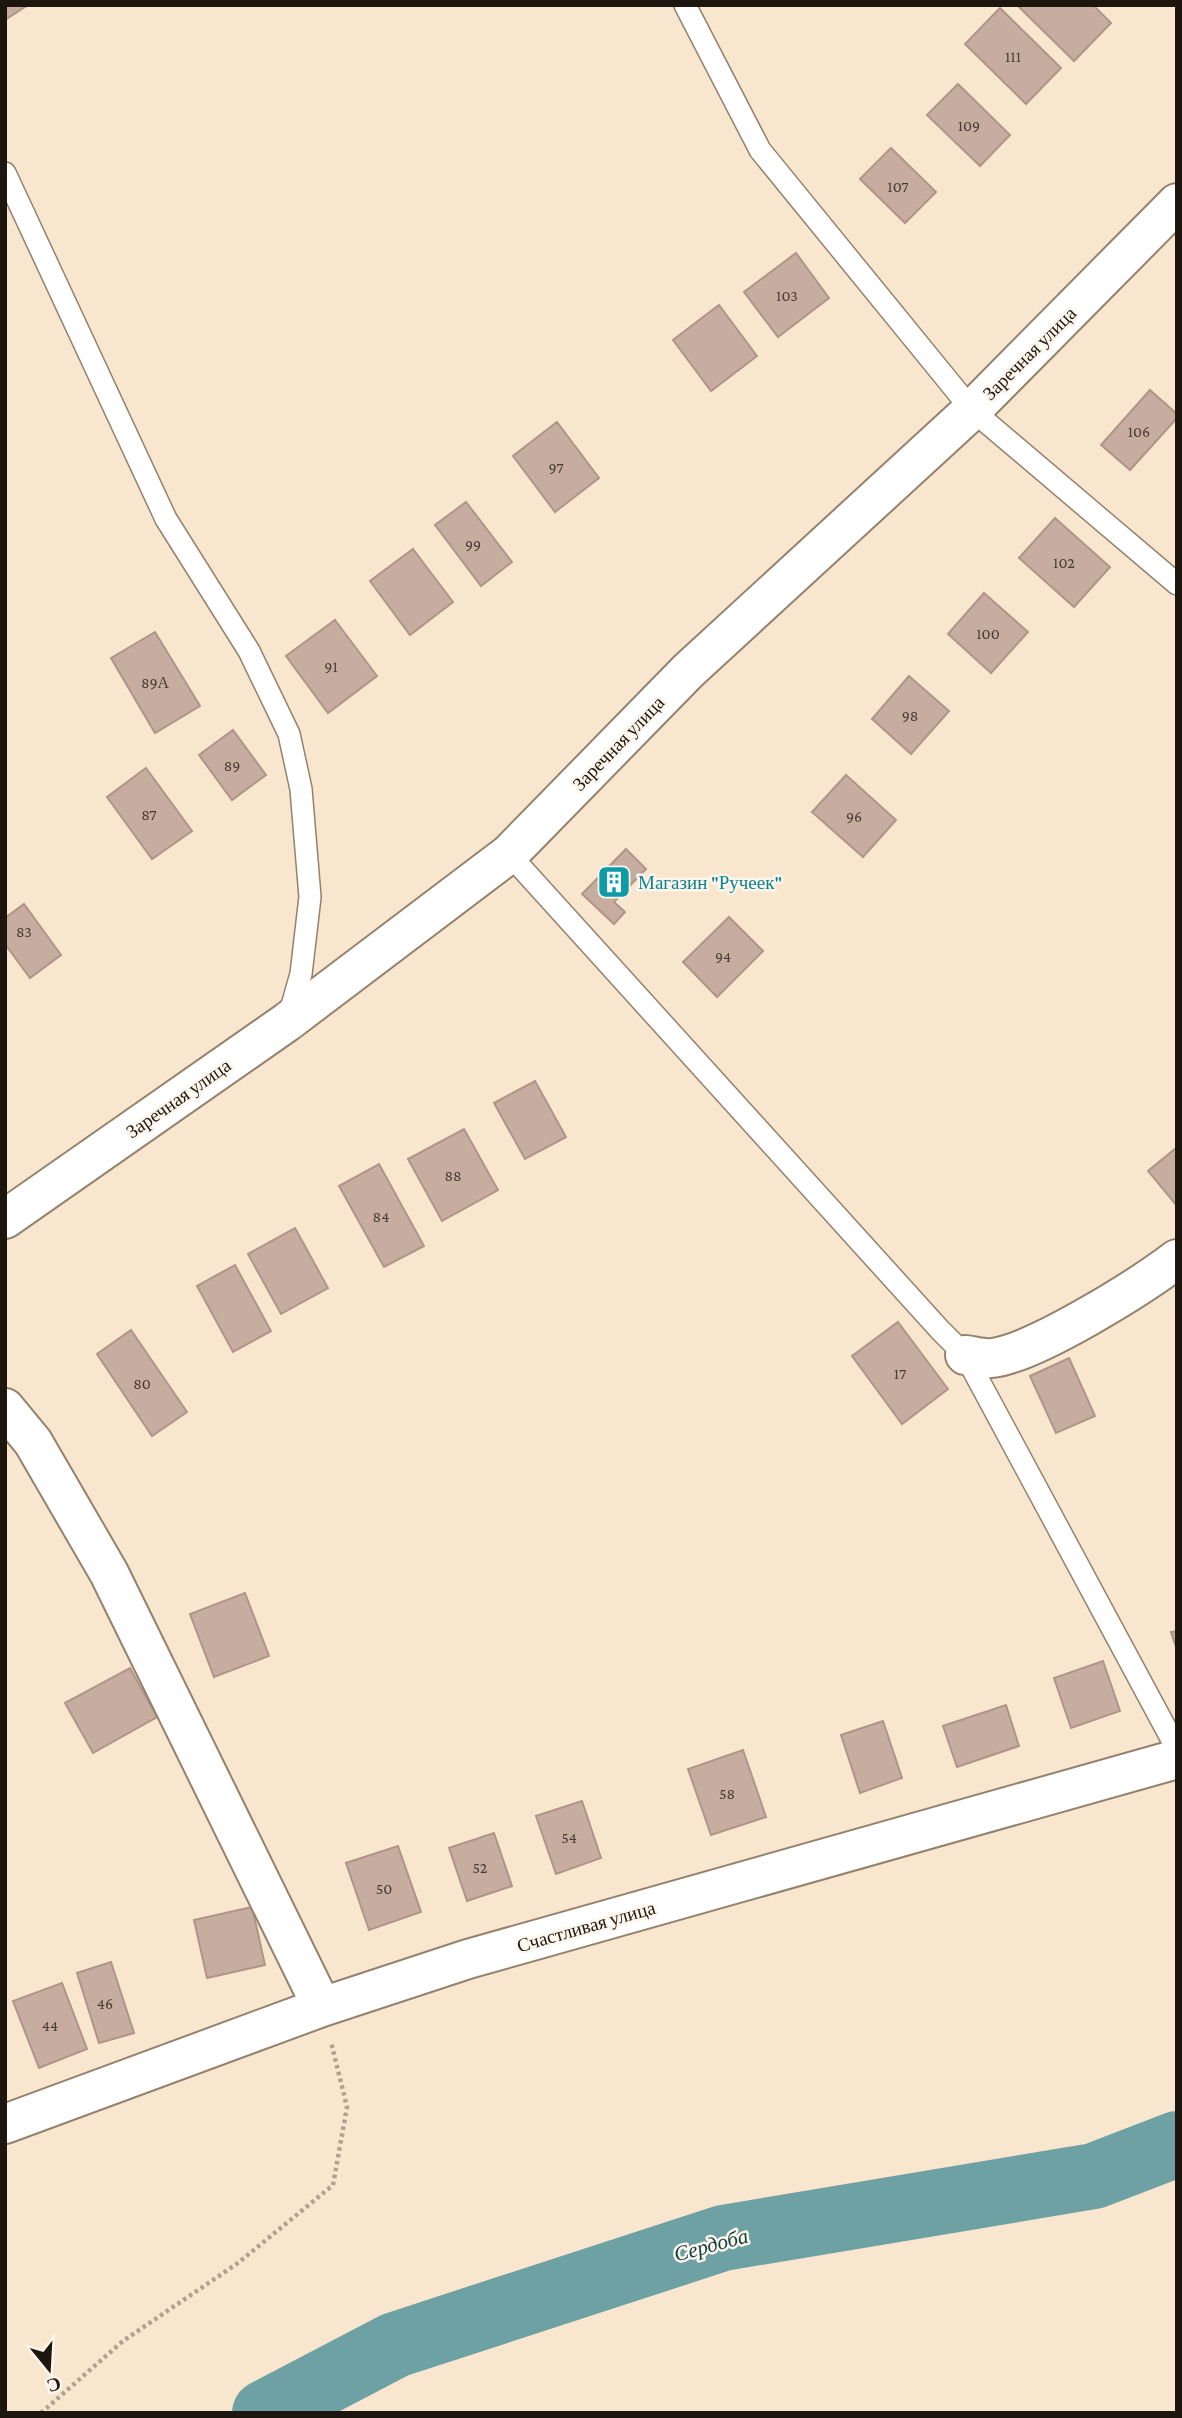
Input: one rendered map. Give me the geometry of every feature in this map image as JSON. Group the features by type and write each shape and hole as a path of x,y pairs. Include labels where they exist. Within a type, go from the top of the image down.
{"street":[{"name":"Заречная улица","path":"5,1219 287,1022 509,854 688,671 972,410 1177,203"},
{"path":"965,1355 992,1358 1024,1347 1148,1281 1177,1259"},
{"path":"5,1408 33,1443 109,1573 322,2007"},
{"name":"Счастливая улица","path":"5,2124 322,2007 468,1959 1177,1759"}],"lane":[{"path":"685,5 760,150 972,410 1177,584"},
{"path":"5,173 166,519 249,651 289,734 300,789 310,897 301,974 287,1022"},
{"path":"509,854 940,1331 965,1355 1177,1749"}],"path":[{"path":"41,2413 123,2341 238,2263 333,2185 347,2107 322,2007"}],"building":[{"path":"5,5 28,5 5,20"},
{"path":"1017,5 1093,5 1111,23 1074,61"},
{"path":"1000,8 1061,68 1026,104 965,44"},
{"path":"958,84 1010,135 980,166 927,115"},
{"path":"891,148 936,192 905,223 860,179"},
{"path":"796,253 829,298 778,337 744,292"},
{"path":"719,305 757,356 711,391 673,340"},
{"path":"1150,390 1177,414 1177,418 1130,470 1101,445"},
{"path":"557,422 599,478 555,512 513,456"},
{"path":"466,502 512,562 481,586 435,525"},
{"path":"1055,518 1110,567 1074,607 1019,558"},
{"path":"413,549 453,602 410,635 370,581"},
{"path":"984,593 1028,632 991,673 948,634"},
{"path":"335,620 377,676 328,713 286,656"},
{"path":"155,632 200,706 155,733 111,658"},
{"path":"909,676 949,711 911,754 872,719"},
{"path":"233,730 266,775 232,800 199,755"},
{"path":"146,768 192,831 152,859 107,797"},
{"path":"846,775 896,820 863,857 812,812"},
{"name":"Магазин \"Ручеек\"","path":"626,849 646,869 614,902 625,912 614,924 582,894"},
{"path":"24,904 61,955 30,978 5,944 5,918"},
{"path":"729,917 763,951 717,997 683,962"},
{"path":"535,1081 566,1137 525,1159 494,1103"},
{"path":"464,1129 498,1190 442,1221 408,1159"},
{"path":"1177,1148 1177,1206 1148,1171"},
{"path":"379,1164 424,1246 384,1267 339,1186"},
{"path":"295,1228 328,1288 281,1314 248,1254"},
{"path":"235,1265 271,1331 233,1352 197,1286"},
{"path":"898,1322 948,1389 902,1424 852,1356"},
{"path":"131,1330 187,1412 152,1436 97,1354"},
{"path":"1069,1358 1095,1416 1056,1433 1030,1376"},
{"path":"245,1593 269,1656 214,1677 190,1614"},
{"path":"1177,1631 1177,1650 1171,1632"},
{"path":"1103,1661 1120,1711 1071,1728 1054,1678"},
{"path":"130,1668 157,1717 93,1753 65,1703"},
{"path":"1006,1705 1019,1746 957,1767 943,1726"},
{"path":"883,1721 902,1778 860,1793 841,1735"},
{"path":"743,1750 766,1817 711,1835 688,1769"},
{"path":"582,1801 601,1858 556,1874 536,1816"},
{"path":"494,1833 512,1886 467,1901 449,1848"},
{"path":"398,1846 421,1912 369,1930 346,1863"},
{"path":"252,1907 265,1965 207,1978 194,1920"},
{"path":"111,1962 134,2033 99,2043 77,1973"},
{"path":"62,1983 87,2049 39,2068 13,2001"}],"waterway":[{"name":"Сердоба","path":"265,2413 395,2345 723,2238 1094,2176 1177,2144"}],"place":[{"name":"Магазин \"Ручеек\"","path":"614,882"}]}
